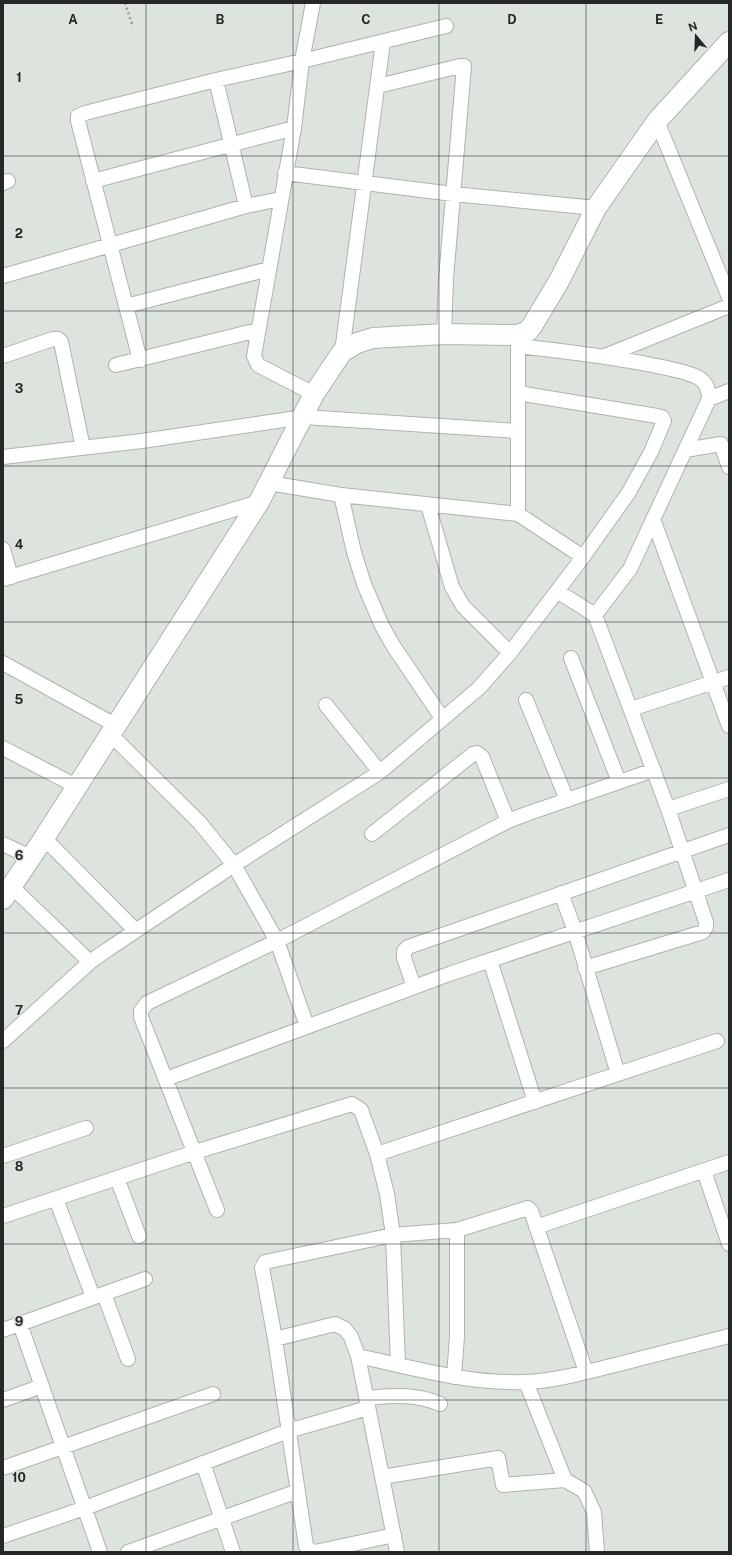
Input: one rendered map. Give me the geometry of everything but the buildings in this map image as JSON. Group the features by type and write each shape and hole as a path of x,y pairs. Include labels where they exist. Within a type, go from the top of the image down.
{"street":[{"path":"313,3 302,61 294,128 254,356 258,365 314,394"},
{"path":"140,360 93,181 78,116 216,80 446,26"},
{"path":"342,352 383,42"},
{"path":"518,514 518,341 532,326 559,281 596,208 657,121 729,42"},
{"path":"378,86 464,66 446,279 444,334"},
{"path":"216,80 246,206"},
{"path":"657,121 729,297"},
{"path":"93,181 294,128"},
{"path":"285,173 453,194 596,208"},
{"path":"3,276 246,206 281,198"},
{"path":"126,306 269,269"},
{"path":"605,356 729,306"},
{"path":"116,366 258,330"},
{"path":"90,962 7,893 44,838 259,502 304,417 314,394 342,352 357,343 373,338 444,334 518,341 605,356 673,369 699,378 706,383 709,390 709,399 630,569 595,615"},
{"path":"3,356 52,339 58,339 61,342 83,448"},
{"path":"709,399 729,391"},
{"path":"3,1041 90,962 135,930 234,865 380,772 479,688 510,653 583,557 629,492 652,450 664,421 662,417 657,416 518,393"},
{"path":"3,457 142,441 304,417 518,431"},
{"path":"685,450 721,444 729,467"},
{"path":"269,483 341,495 518,514 583,557"},
{"path":"341,495 354,552 364,584 382,626 394,647 442,718"},
{"path":"3,549 7,578 259,502"},
{"path":"428,505 452,587 457,598 463,606 510,653"},
{"path":"653,519 729,726"},
{"path":"557,591 595,615 654,770 706,922 706,928 703,932 585,968"},
{"path":"571,658 618,782"},
{"path":"3,663 112,730 200,823 234,865 276,941 307,1026"},
{"path":"631,709 729,677"},
{"path":"526,700 568,800"},
{"path":"326,705 380,772"},
{"path":"3,748 76,786"},
{"path":"372,834 473,754 477,753 482,757 508,821"},
{"path":"217,1210 141,1017 143,1007 147,1003 276,941 508,821 654,770"},
{"path":"668,809 729,789"},
{"path":"414,987 404,958 404,951 408,947 729,835"},
{"path":"44,838 135,930"},
{"path":"3,844 30,857"},
{"path":"166,1079 490,960 729,880"},
{"path":"561,893 618,1074"},
{"path":"490,960 535,1102"},
{"path":"377,1154 717,1041"},
{"path":"3,1216 195,1152 352,1104 362,1110 377,1154 387,1194 393,1235 398,1365"},
{"path":"3,1156 86,1128"},
{"path":"536,1227 729,1162"},
{"path":"704,1171 729,1244"},
{"path":"117,1178 139,1236"},
{"path":"56,1199 98,1296 128,1359"},
{"path":"394,1535 315,1552 309,1550 306,1546 262,1268 265,1262 393,1235 457,1230 528,1208 532,1211 536,1227 586,1372"},
{"path":"454,1377 457,1336 457,1230"},
{"path":"3,1330 145,1279"},
{"path":"20,1324 100,1552"},
{"path":"274,1339 335,1324 345,1329 351,1338 358,1356 397,1552"},
{"path":"358,1356 454,1377 487,1381 526,1382 554,1379 586,1372 729,1336"},
{"path":"526,1382 565,1480"},
{"path":"3,1400 42,1386"},
{"path":"3,1468 213,1394"},
{"path":"3,1536 85,1508 367,1403 410,1396 426,1398 440,1404"},
{"path":"382,1477 498,1458 503,1485 565,1480 584,1491 594,1512 597,1552"},
{"path":"203,1463 234,1552"},
{"path":"128,1552 298,1491"}],"path":[{"path":"125,3 133,26"}]}
